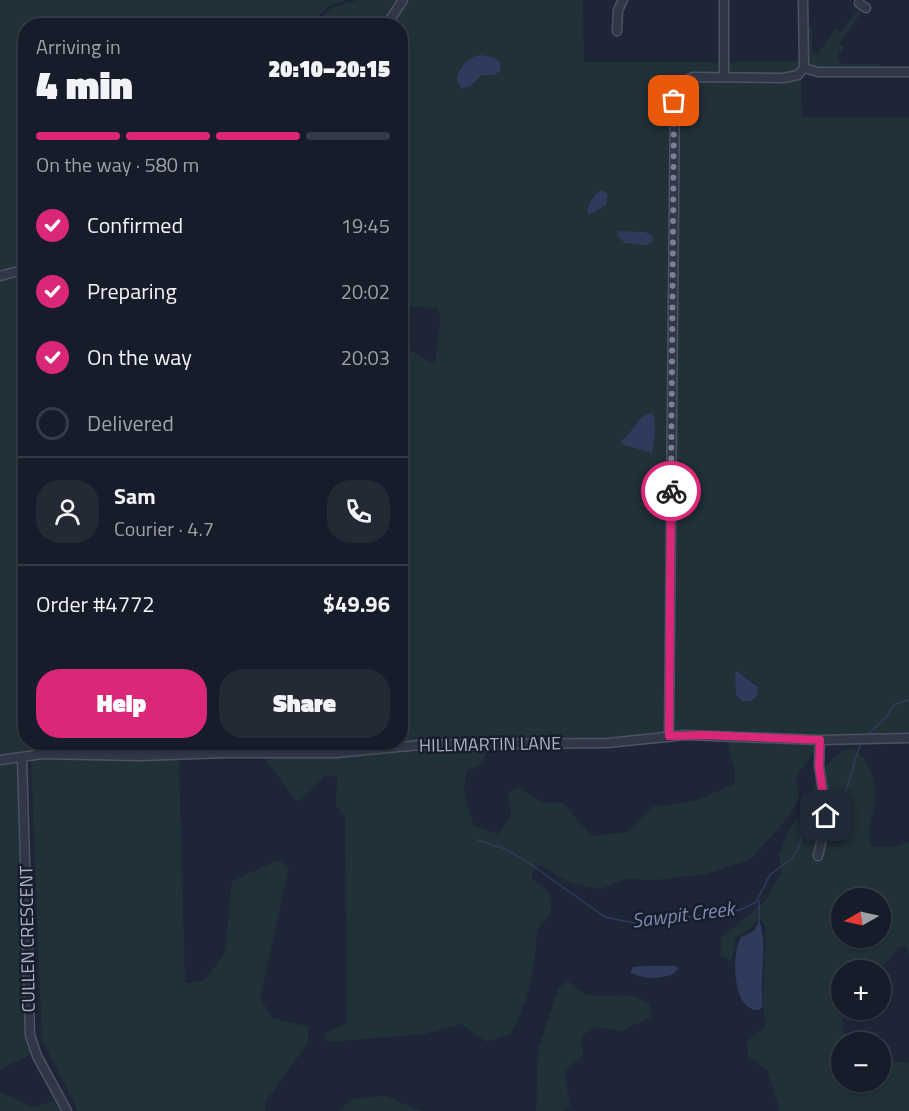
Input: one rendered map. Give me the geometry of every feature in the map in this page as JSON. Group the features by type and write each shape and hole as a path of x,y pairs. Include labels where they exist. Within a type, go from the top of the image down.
{"street":[{"path":"391,18 403,0"},
{"path":"617,31 618,10 622,0"},
{"path":"724,0 724,76"},
{"path":"669,736 675,92 680,83 693,77 783,78 798,75 804,68 803,0"},
{"path":"804,68 819,72 909,72"},
{"path":"0,276 18,271"},
{"name":"HILLMARTIN LANE","path":"408,746 608,743 669,736 703,735 820,740 909,738"},
{"path":"818,856 826,816 819,766 820,740"},
{"name":"HILLMARTIN LANE","path":"0,760 38,754 146,756 336,753 367,750"},
{"name":"CULLEN CRESCENT","path":"22,758 30,1035 37,1056 67,1111"}],"shaded area":[{"path":"0,0 346,0 331,5 315,18 18,18 18,268 0,273"},
{"path":"358,0 399,0 386,18 321,18 334,7"},
{"path":"406,0 583,0 584,62 722,62 717,73 677,82 665,730 663,734 647,739 408,748 408,348 428,362 435,363 441,317 436,308 408,306 408,18 394,18","holes":["618,231 652,235 654,240 639,244 625,242 617,236"]},
{"path":"860,7 862,11 839,44 844,47 838,55 838,60 843,64 879,64 879,70 814,69 807,65 806,27 812,27 812,51 817,54 836,29 841,32"},
{"path":"802,61 800,70 784,76 732,74 728,70 727,62"},
{"path":"801,76 802,117 909,117 909,736 816,738 676,733 673,730 677,103 680,88 689,81","holes":["737,671 757,685 757,696 751,701 740,700 736,695 735,673"]},
{"path":"18,274 18,750 342,750 90,752 0,758 0,279"},
{"path":"729,740 815,743 814,753 796,776 799,797 789,816 751,859 705,874 656,880 627,879 601,889 571,883 540,865 532,871 532,879 550,893 551,914 537,929 530,983 511,1033 487,1042 460,1024 424,1034 327,1042 323,1034 347,1023 345,816 336,806 337,777 324,775 316,786 297,802 263,756 342,757 417,749 487,749 483,763 467,771 464,790 473,825 498,834 511,816 508,792 519,788 543,803 563,803 591,836 627,832 652,807 695,801 734,784 735,772 728,746"},
{"path":"855,749 868,765 873,779 875,800 869,835 872,847 895,847 909,842 909,955 905,945 898,947 889,960 831,960 831,1020 842,1020 844,1032 831,1032 831,1092 891,1092 891,1061 909,1063 909,1111 780,1111 767,1069 748,1057 747,1041 765,1027 763,991 766,930 761,919 755,921 753,927 736,937 732,961 720,956 721,938 766,900 781,874 779,854 792,825 808,803 818,772 826,833 821,770 843,750"},
{"path":"80,758 134,761 179,759 185,983 203,981 225,954 232,881 278,860 289,867 260,998 273,1018 309,1027 308,1043 265,1102 265,1111 78,1111 42,1040 31,761"},
{"path":"19,762 26,1033 32,1054 0,1069 0,763"},
{"path":"568,981 576,988 591,995 622,995 638,998 649,1004 652,1017 621,1031 594,1027 581,1037 583,1056 564,1070 570,1106 562,1111 536,1111 538,1050 558,990"},
{"path":"0,1092 32,1107 54,1101 60,1111 0,1111"},
{"path":"384,1096 422,1111 339,1111 352,1099"}],"water":[{"path":"480,55 493,57 500,63 500,71 494,75 482,75 470,86 462,89 457,81 461,68 471,58"},
{"path":"603,190 608,195 606,205 589,215 587,210 591,201 597,193"},
{"path":"618,231 645,232 652,235 654,240 647,245 625,243 617,236"},
{"path":"650,413 654,415 655,432 652,453 621,444 637,422"},
{"path":"737,671 758,687 757,696 751,701 742,701 736,695 735,674"},
{"path":"758,923 761,925 763,935 763,1006 759,1010 750,1008 743,1002 736,981 735,968 741,937 754,931"},
{"path":"633,967 679,968 670,975 656,978 641,977 630,972"}],"waterway":[{"name":"Sawpit Creek","path":"867,735 887,716 895,704 909,700"},
{"name":"Sawpit Creek","path":"831,807 844,794 862,742"},
{"name":"Sawpit Creek","path":"478,840 505,849 526,861 605,917 634,923 671,914 688,917 740,910 756,902 770,875 791,859 797,851 807,820 822,809"},
{"path":"759,901 759,923"}],"way so far":[{"path":"671,491 674,101"}],"route":[{"path":"671,491 669,736 703,735 820,740 819,766 826,816"}]}
